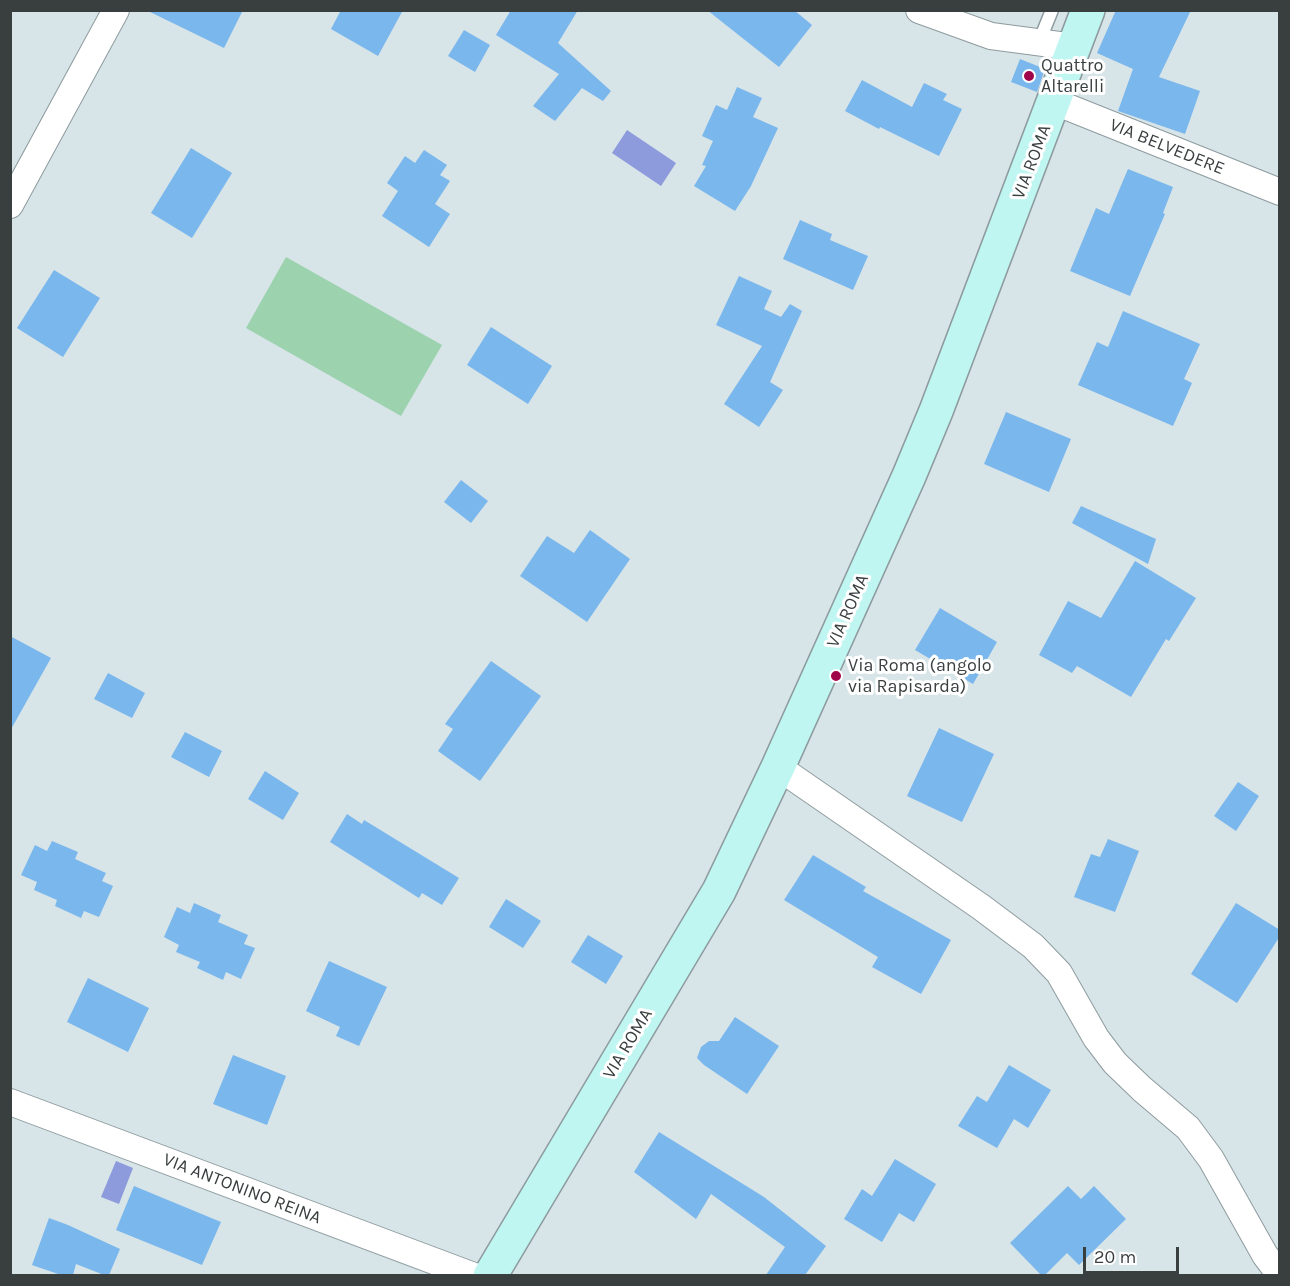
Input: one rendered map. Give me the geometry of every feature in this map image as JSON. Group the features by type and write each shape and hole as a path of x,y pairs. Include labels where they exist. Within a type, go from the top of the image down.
{"main road":[{"name":"VIA ROMA","path":"490,1275 719,891 778,767 936,411 1088,10"}],"street":[{"path":"10,205 116,10"},
{"path":"919,10 991,36 1074,47"},
{"name":"VIA BELVEDERE","path":"1054,102 1280,192"},
{"path":"778,767 981,907 1033,946 1059,973 1096,1038 1115,1063 1188,1128 1211,1159 1265,1255 1280,1275"},
{"name":"VIA ANTONINO REINA","path":"10,1102 474,1275"}],"lane":[{"path":"1039,42 1052,10"}],"green space":[{"path":"286,257 442,345 401,416 246,328"}],"water":[{"path":"627,130 676,163 661,186 612,153"},
{"path":"116,1161 133,1168 119,1204 101,1197"}],"building":[{"path":"146,10 243,10 224,48"},
{"path":"341,10 403,10 378,56 331,29"},
{"path":"511,10 578,10 558,43 611,91 603,101 582,88 555,121 533,106 559,74 496,35"},
{"path":"707,10 794,10 812,25 779,67"},
{"path":"1116,10 1191,10 1159,77 1200,91 1185,134 1118,111 1133,69 1097,53"},
{"path":"464,30 490,45 475,72 448,56"},
{"name":"Quattro Altarelli","path":"1020,59 1045,69 1037,92 1011,82"},
{"path":"862,80 912,107 924,83 947,94 943,100 962,109 939,156 845,111"},
{"path":"737,87 762,98 753,117 778,128 751,186 735,211 694,186 706,166 702,165 713,141 702,136 716,105 727,110"},
{"path":"191,148 232,173 192,238 151,213"},
{"path":"424,150 447,165 440,175 450,181 435,204 450,214 429,247 382,216 398,191 387,183 405,156 415,163"},
{"path":"1128,169 1173,187 1163,213 1165,214 1130,296 1070,271 1096,208 1109,214"},
{"path":"800,220 832,234 830,240 868,256 853,290 783,259"},
{"path":"54,270 100,298 63,357 17,328"},
{"path":"739,276 772,291 764,309 781,317 790,304 802,311 770,382 783,390 759,427 724,404 762,346 716,325"},
{"path":"1123,311 1200,344 1184,379 1192,383 1173,426 1078,385 1097,342 1108,347"},
{"path":"491,327 552,366 528,404 467,365"},
{"path":"1006,412 1071,439 1049,492 984,464"},
{"path":"461,480 488,501 471,523 444,502"},
{"path":"1081,506 1156,539 1148,564 1072,523"},
{"path":"590,530 630,559 587,622 520,576 547,536 574,553"},
{"path":"1135,561 1196,598 1169,641 1166,639 1131,697 1077,666 1072,673 1039,655 1068,601 1101,618"},
{"path":"940,608 997,642 973,684 915,650"},
{"path":"10,636 51,658 10,731"},
{"path":"491,661 541,696 480,781 438,751 453,729 445,724"},
{"path":"108,673 145,693 132,718 94,699"},
{"path":"939,728 994,754 962,822 907,796"},
{"path":"185,732 222,751 209,777 171,757"},
{"path":"265,771 299,793 283,820 248,799"},
{"path":"1238,782 1259,796 1236,831 1214,816"},
{"path":"347,814 362,824 364,820 459,878 442,905 422,893 419,898 330,842"},
{"path":"1108,839 1139,851 1115,912 1074,897 1091,854 1100,857"},
{"path":"52,841 78,852 75,859 106,873 102,881 113,886 99,917 84,911 81,918 55,906 57,900 34,890 37,882 21,875 35,845 47,851"},
{"path":"813,855 866,887 863,891 951,940 921,994 872,967 878,957 784,900"},
{"path":"506,899 541,921 523,948 489,927"},
{"path":"194,903 221,915 218,922 248,935 244,944 255,948 241,979 226,972 223,980 197,968 200,962 176,952 179,945 164,937 177,907 190,913"},
{"path":"1236,903 1280,930 1280,936 1237,1003 1191,974"},
{"path":"588,935 623,956 606,984 571,962"},
{"path":"329,961 387,987 359,1046 336,1036 340,1027 306,1011"},
{"path":"88,978 149,1008 128,1052 67,1022"},
{"path":"735,1017 779,1046 747,1094 697,1058 701,1047 709,1041 719,1041"},
{"path":"233,1055 286,1076 267,1125 213,1104"},
{"path":"1009,1065 1051,1090 1028,1128 1014,1119 997,1148 958,1126 977,1096 987,1102"},
{"path":"659,1132 764,1197 826,1246 805,1275 766,1275 785,1247 711,1194 696,1219 634,1172"},
{"path":"895,1159 936,1184 914,1222 899,1213 882,1242 844,1219 862,1189 872,1196"},
{"path":"134,1186 221,1222 202,1265 116,1230"},
{"path":"1068,1186 1081,1199 1094,1186 1126,1219 1079,1265 1067,1253 1045,1275 1041,1275 1010,1243"},
{"path":"49,1218 120,1249 109,1275 76,1264 73,1275 61,1275 32,1265"}],"place":[{"name":"Quattro Altarelli","path":"1029,76"},
{"name":"Via Roma (angolo via Rapisarda)","path":"836,676"}]}
